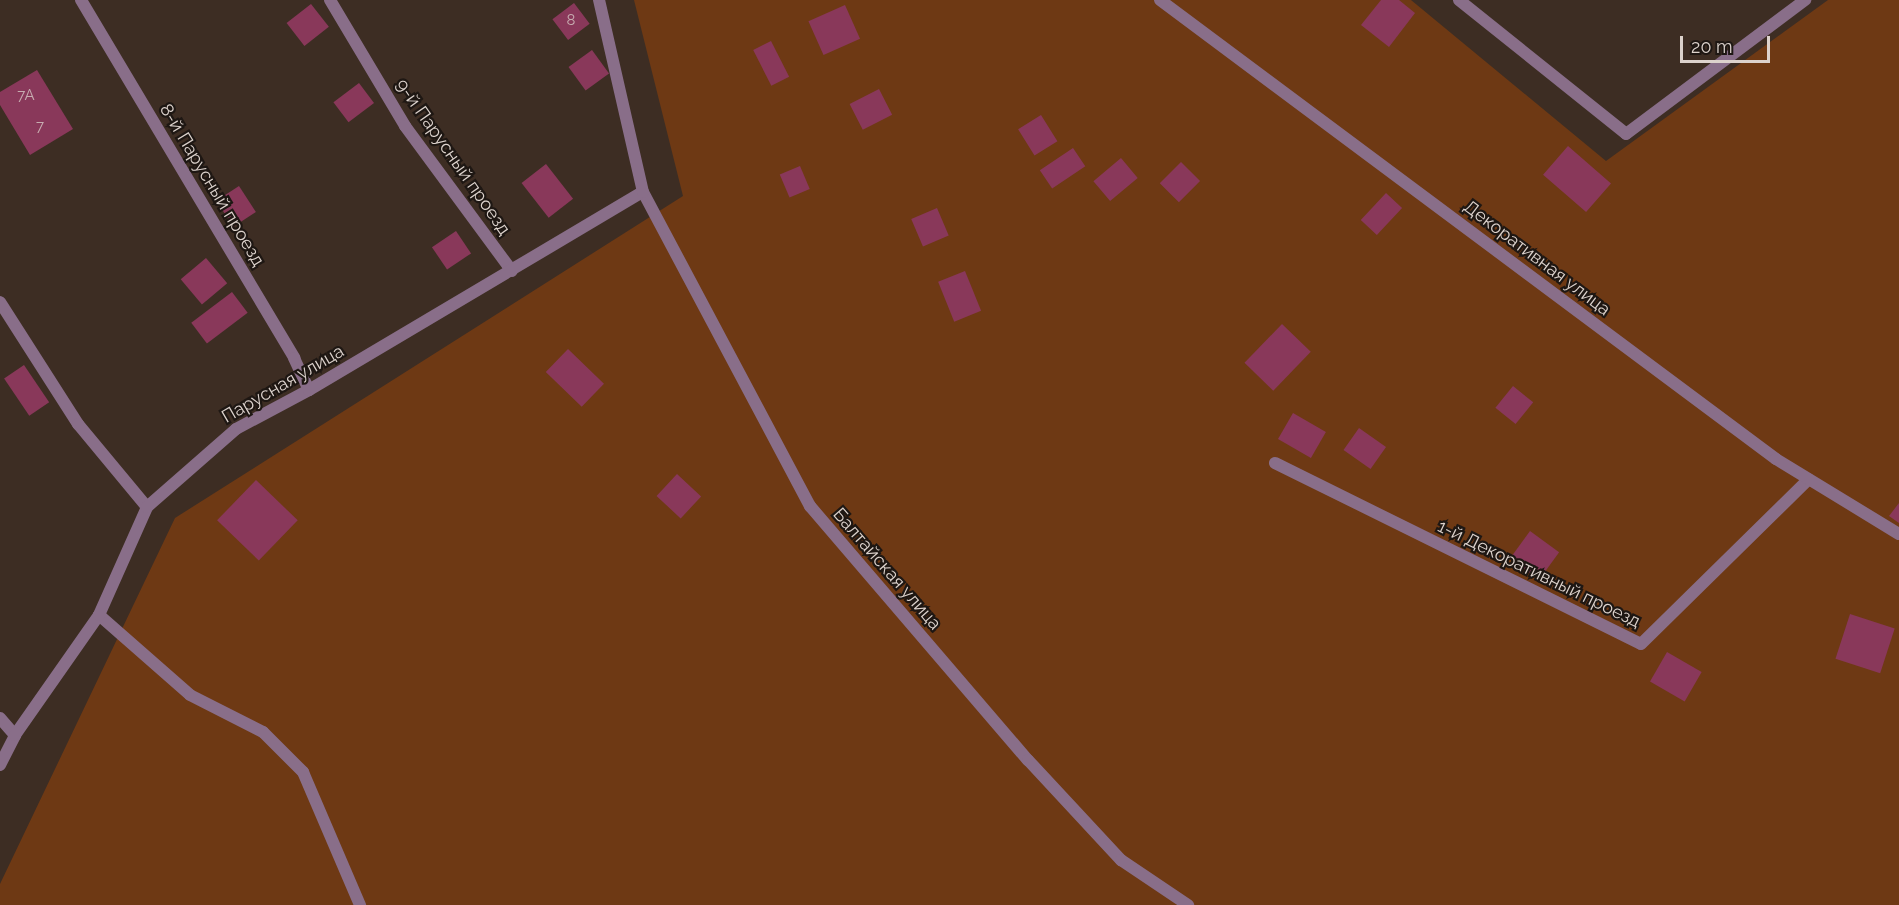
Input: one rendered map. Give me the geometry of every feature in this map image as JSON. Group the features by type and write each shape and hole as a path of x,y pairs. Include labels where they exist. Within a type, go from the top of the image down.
{"street":[{"name":"8-й Парусный проезд","path":"81,0 294,358 309,390"},
{"name":"9-й Парусный проезд","path":"330,0 405,126 512,271"},
{"name":"Балтайская улица","path":"599,0 642,192 810,506 1028,760 1121,860 1188,905"},
{"name":"Декоративная улица","path":"1160,0 1776,459 1899,534"},
{"path":"1459,0 1626,134 1805,0"},
{"name":"Парусная улица","path":"0,765 15,735 99,615 147,507 236,429 309,390 642,192"},
{"path":"0,302 78,424 147,507"},
{"name":"1-й Декоративный проезд","path":"1275,463 1641,644 1809,479"},
{"path":"99,615 190,695 263,732 303,772 360,905"},
{"path":"0,718 15,735"}],"shaded area":[{"path":"634,0 1411,0 1606,161 1828,0 1899,0 1899,905 0,905 0,884 175,518 683,196"}],"building":[{"path":"1381,0 1399,0 1415,13 1389,47 1361,25"},
{"path":"574,3 590,24 568,40 552,19"},
{"path":"311,4 329,27 304,46 287,23"},
{"path":"845,5 860,39 824,55 808,21"},
{"path":"771,41 789,77 771,86 753,50"},
{"path":"592,50 609,73 586,91 569,67"},
{"path":"37,70 73,129 30,155 0,105 0,92"},
{"path":"359,83 374,103 348,122 333,102"},
{"path":"879,89 892,115 863,130 850,104"},
{"path":"1041,115 1057,141 1035,156 1018,129"},
{"path":"1568,146 1611,183 1586,212 1543,175"},
{"path":"1073,148 1085,166 1052,189 1040,170"},
{"path":"1121,158 1138,178 1110,201 1093,181"},
{"path":"1181,162 1200,181 1179,202 1160,183"},
{"path":"546,164 573,199 549,218 522,183"},
{"path":"800,166 810,189 790,198 780,175"},
{"path":"239,186 256,212 233,227 216,201"},
{"path":"1386,193 1402,208 1377,235 1361,220"},
{"path":"937,208 949,236 923,247 911,219"},
{"path":"456,231 471,253 447,270 432,247"},
{"path":"206,258 227,283 202,304 181,279"},
{"path":"965,271 981,311 954,322 938,282"},
{"path":"232,292 248,313 207,343 191,323"},
{"path":"1282,324 1311,352 1273,391 1244,363"},
{"path":"568,349 604,384 582,407 546,372"},
{"path":"24,365 49,402 29,416 4,378"},
{"path":"1513,386 1533,402 1516,424 1495,408"},
{"path":"1293,413 1326,432 1311,458 1278,439"},
{"path":"1359,428 1386,447 1371,469 1344,450"},
{"path":"677,474 701,497 681,518 657,496"},
{"path":"256,480 298,520 259,561 217,520"},
{"path":"1899,503 1899,523 1889,516"},
{"path":"1530,531 1559,552 1539,580 1510,559"},
{"path":"1850,614 1895,629 1880,673 1835,659"},
{"path":"1667,652 1702,672 1685,701 1650,681"}]}
